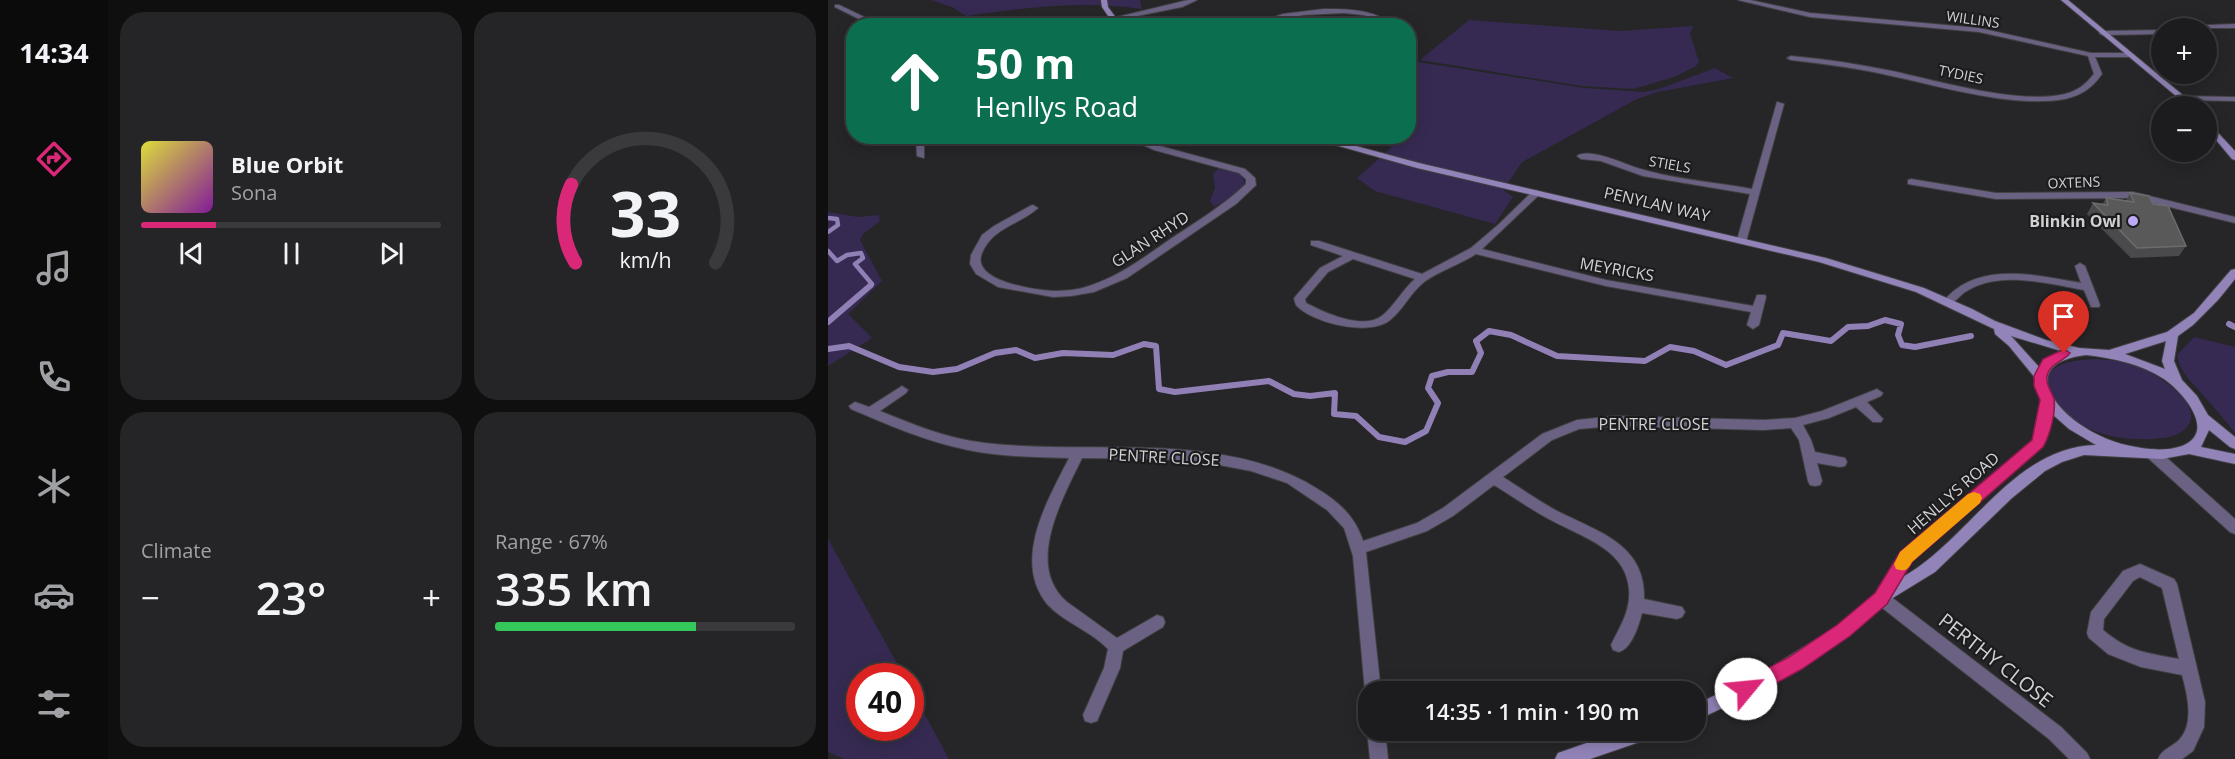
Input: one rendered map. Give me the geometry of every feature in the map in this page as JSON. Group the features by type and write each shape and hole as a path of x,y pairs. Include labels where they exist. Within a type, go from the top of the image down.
{"street":[{"path":"1104,0 1112,18"},
{"path":"1117,18 1182,5 1194,0"},
{"name":"WILLINS","path":"1741,0 1801,13 1979,30 2091,55 2130,55"},
{"path":"2064,0 2180,96"},
{"path":"837,6 863,18"},
{"path":"1280,18 1330,11 1381,18"},
{"path":"2217,27 2235,26"},
{"path":"2102,33 2151,32"},
{"name":"TYDIES","path":"1791,58 1838,63 1993,95 2033,98 2065,96 2087,90 2093,85 2098,74 2091,55"},
{"path":"2217,99 2235,99"},
{"path":"1742,240 1780,104"},
{"path":"2217,135 2235,157"},
{"path":"920,144 921,156"},
{"name":"GLAN RHYD","path":"1033,208 996,228 986,237 976,255 975,264 980,272 1002,285 1053,294 1071,293 1090,290 1123,276 1239,198 1251,185 1250,177 1242,171 1147,144"},
{"name":"PENYLAN WAY","path":"1339,144 1536,193 1742,240 1886,278 1948,302 1991,324 2043,343 2075,351 2111,354"},
{"name":"STIELS","path":"1581,156 1602,159 1643,173 1756,192"},
{"name":"OXTENS","path":"1911,183 1996,196 2133,195 2235,220"},
{"path":"1352,255 1324,270 1313,280 1299,299 1301,305 1343,321 1361,324 1378,323 1387,317 1412,287 1423,278 1474,250 1536,193"},
{"path":"1315,243 1423,278"},
{"name":"MEYRICKS","path":"1474,250 1606,283 1757,310"},
{"path":"2080,266 2095,305"},
{"path":"2111,354 2174,334 2197,315 2235,272"},
{"path":"1948,302 1962,288 1995,277 2016,277 2089,288"},
{"path":"1753,325 1761,297"},
{"name":"PENYLAN WAY","path":"1991,324 2013,343 2040,376"},
{"path":"2174,334 2168,361 2177,384"},
{"path":"2075,351 2055,357 2043,369 2040,376 2041,386 2047,400 2073,426 2091,437 2133,452"},
{"path":"1706,708 1795,663 1844,631 1881,598 1929,569 2038,468 2060,456 2098,449 2153,454 2172,453 2188,449 2199,441 2203,430 2202,418 2194,400 2177,384 2146,365 2111,354"},
{"path":"870,412 902,390"},
{"name":"PENTRE CLOSE","path":"1360,549 1422,527 1448,512 1547,437 1577,425 1614,421 1764,425 1795,423 1825,415 1877,393"},
{"name":"HENLLYS ROAD","path":"1881,598 1906,557 2038,443 2043,430 2047,400"},
{"path":"1859,402 1877,419"},
{"name":"PENTRE CLOSE","path":"855,406 921,434 952,442 1006,450 1185,456 1233,461 1267,470 1316,492 1349,524 1360,549 1371,681"},
{"path":"2202,418 2235,444"},
{"path":"1795,423 1805,440 1815,481"},
{"path":"2188,449 2235,459"},
{"path":"1077,454 1047,523 1039,561 1041,579 1052,598 1070,614 1108,638 1116,647"},
{"path":"2153,454 2235,528"},
{"path":"1808,456 1840,462"},
{"path":"1492,477 1545,510 1605,541 1624,558 1637,588 1638,605 1632,627 1619,645"},
{"path":"2167,759 2187,745 2195,727 2196,702 2169,585 2140,570 2128,576 2096,617 2095,633 2114,649 2141,659 2187,668"},
{"name":"PERTHY CLOSE","path":"1881,598 2055,733 2081,759"},
{"path":"1638,605 1677,612"},
{"path":"1091,715 1112,668 1116,647 1157,622"},
{"path":"1377,741 1379,759"},
{"path":"1566,759 1619,741"}],"shaded area":[{"path":"931,0 1140,0 1142,9 1075,5 966,16 952,7"},
{"path":"1469,20 1620,31 1693,26 1690,34 1699,62 1696,66 1674,77 1633,89 1582,86 1420,60"},
{"path":"1418,62 1584,88 1644,92 1659,89 1715,68 1733,78 1658,92 1637,99 1522,162 1503,190 1513,197 1495,224 1375,191 1357,178 1392,147 1381,144 1416,144 1416,64"},
{"path":"1223,168 1241,175 1245,183 1239,193 1214,207 1210,201 1215,188 1213,174"},
{"path":"828,212 858,217 879,215 880,221 863,234 860,240 882,281 848,314 872,338 828,366"},
{"path":"2194,337 2235,347 2235,433 2181,367 2177,355"},
{"path":"2094,359 2117,361 2140,367 2174,388 2189,408 2191,418 2187,427 2180,433 2167,437 2129,439 2090,429 2072,417 2054,399 2047,380 2052,371 2063,364"},
{"path":"828,539 897,663 846,663 846,741 924,741 924,713 949,759 844,759 828,752"}],"building":[{"path":"2130,193 2149,196 2153,204 2168,206 2186,246 2137,248 2093,203 2108,205 2106,198 2134,202"}],"waterway":[{"path":"828,218 837,219 838,225 828,232"},
{"path":"828,251 837,261 847,255 861,253 863,258 855,264 871,285"},
{"path":"828,322 871,285"},
{"path":"828,349 849,346 899,367 933,372 957,369 995,353 1016,350 1035,358 1063,353 1113,355 1144,344 1156,346 1159,389 1175,392 1269,381 1294,394 1310,396 1335,393 1334,414 1356,416 1379,437 1405,442 1426,431 1438,403 1428,388 1432,376 1448,372 1472,372 1481,353 1476,341 1489,331 1511,335 1557,356 1645,361 1670,347 1694,351 1726,365 1778,345 1783,333 1831,341 1848,327 1868,326 1885,320 1901,324 1898,335 1902,345 1915,347 1971,336"},
{"path":"2229,324 2235,327"}],"slow traffic":[{"path":"1902,564 1906,557 1974,498"}],"place":[{"name":"Blinkin Owl","path":"2133,221"}],"route":[{"path":"1746,689 1795,663 1844,631 1881,598 1906,557 2038,443 2043,430 2047,400 2041,386 2040,376 2048,362 2064,353"}]}
